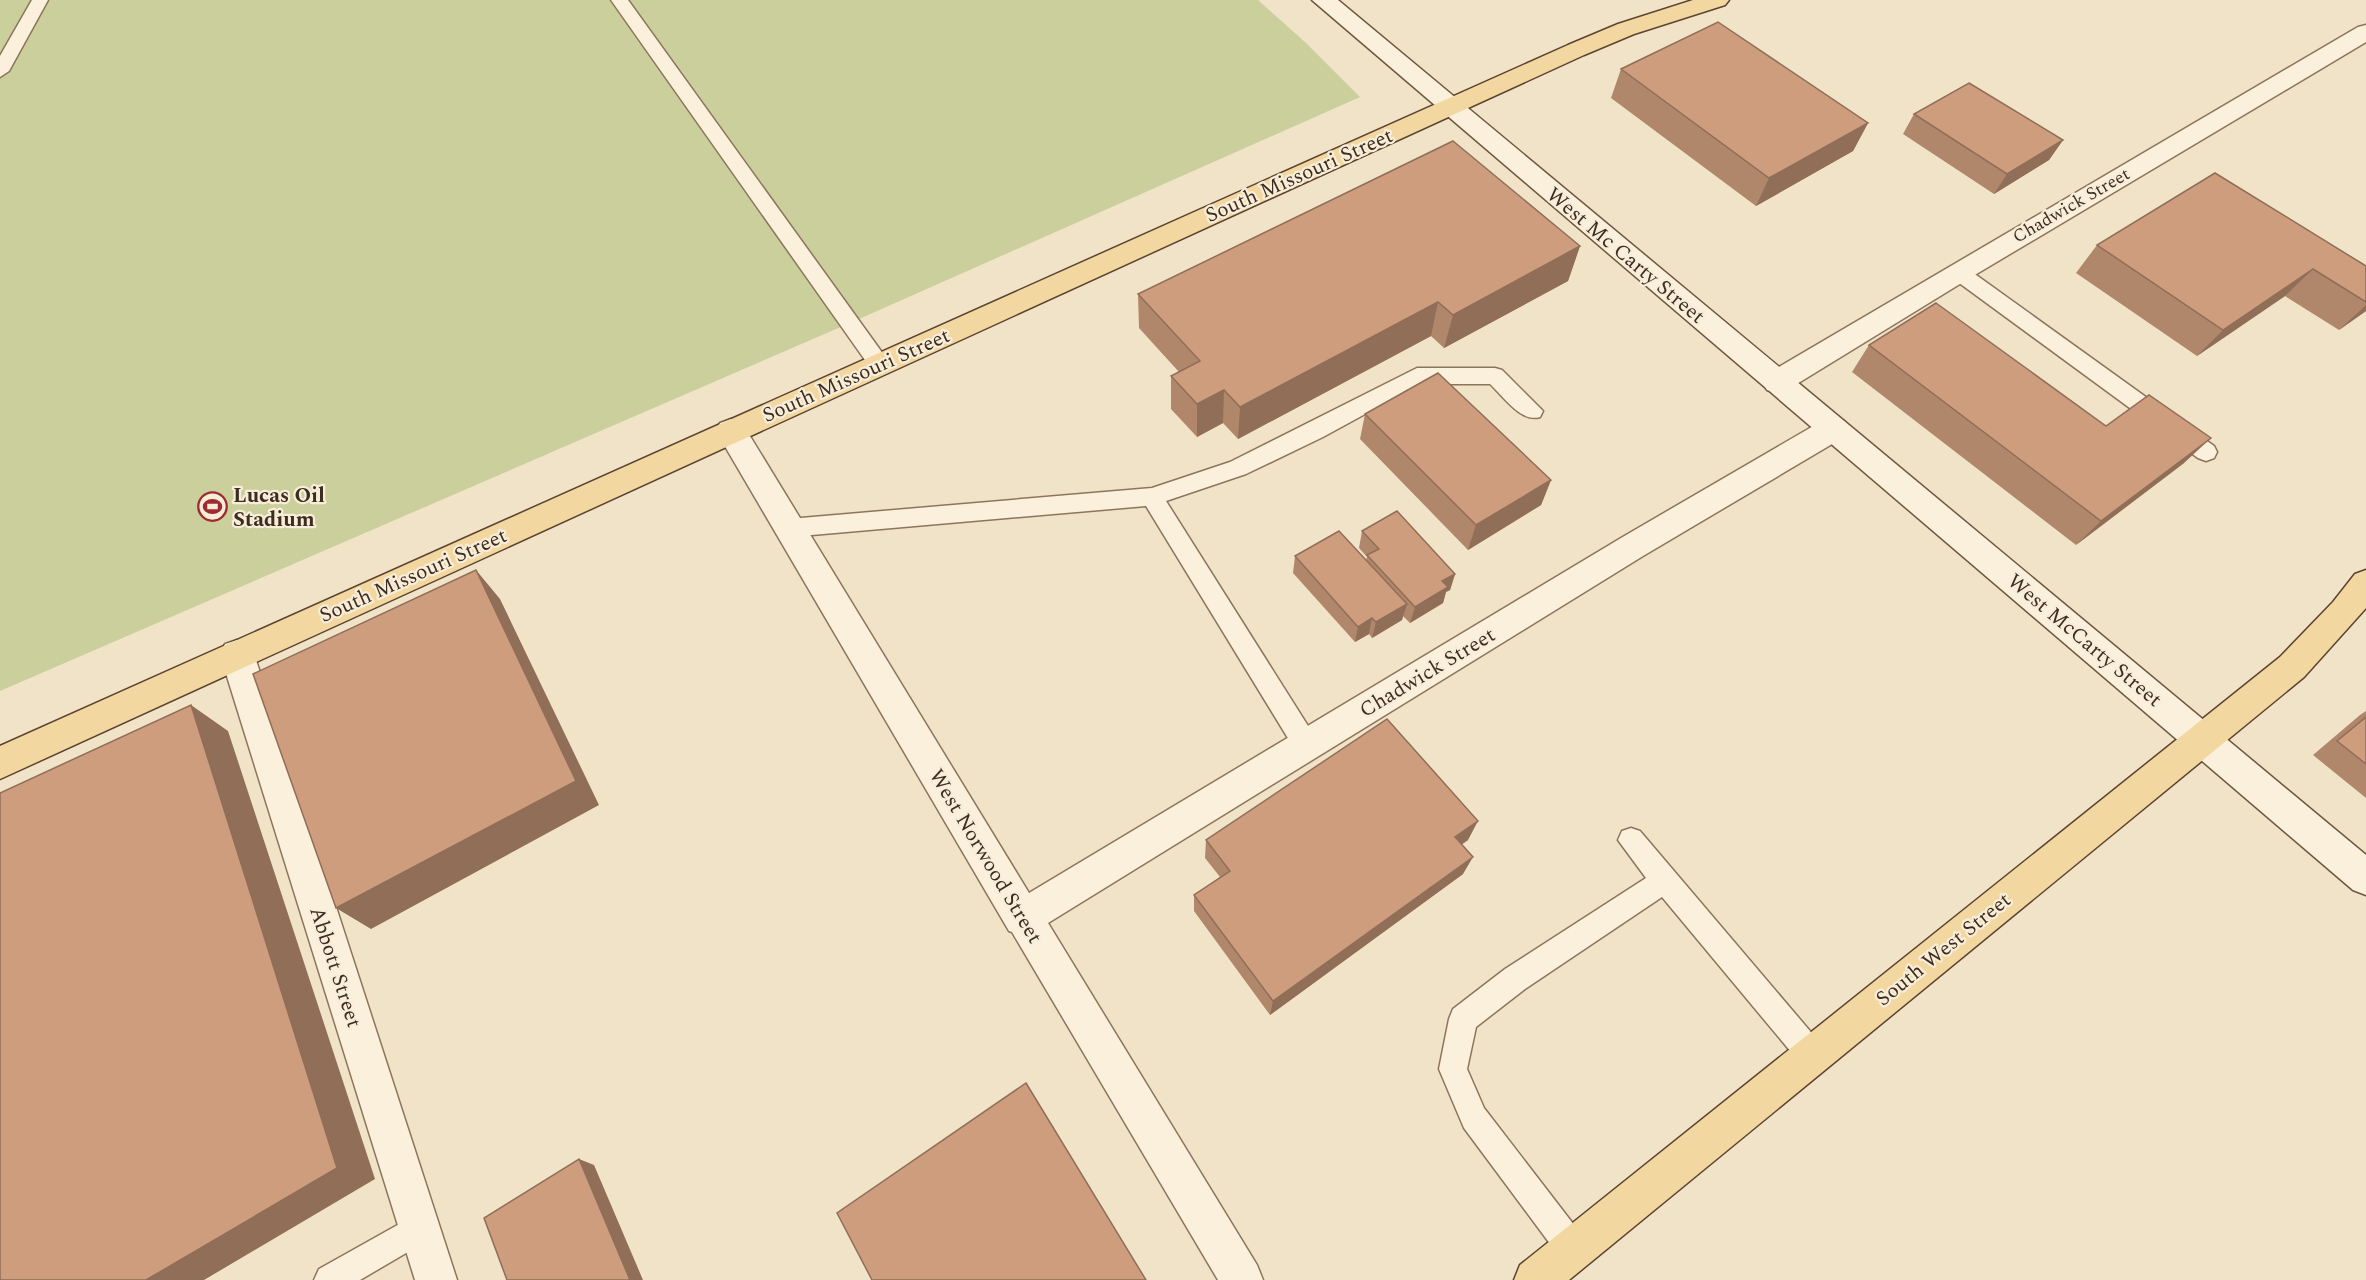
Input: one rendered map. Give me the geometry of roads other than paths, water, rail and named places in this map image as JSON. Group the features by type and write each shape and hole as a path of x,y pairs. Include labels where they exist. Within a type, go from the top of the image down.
{"main road":[{"name":"South Missouri Street","path":"0,763 1450,107 1626,29 1717,0"},
{"name":"South West Street","path":"1535,1280 2292,667 2355,608 2366,583"}],"street":[{"path":"1324,0 1450,107"},
{"name":"Chadwick Street","path":"1777,382 1958,272 2366,32"},
{"name":"West Mc Carty Street","path":"1450,107 1802,402"},
{"name":"West McCarty Street","path":"1802,402 2366,878"},
{"name":"Chadwick Street","path":"1022,918 1833,429"},
{"name":"West Norwood Street","path":"731,431 1022,918 1242,1280"},
{"name":"Abbott Street","path":"237,654 436,1280"}],"lane":[{"path":"0,71 40,0"},
{"path":"618,0 879,364"},
{"path":"1958,272 2206,452"},
{"path":"789,528 1152,497 1238,468 1315,431 1418,376 1495,376 1532,411"},
{"path":"1152,497 1306,745"},
{"path":"1631,840 1812,1054"},
{"path":"1573,1249 1474,1118 1453,1069 1462,1019 1515,979 1664,881"},
{"path":"330,1280 419,1228"}],"place":[{"name":"Lucas Oil Stadium","path":"212,507"}]}
